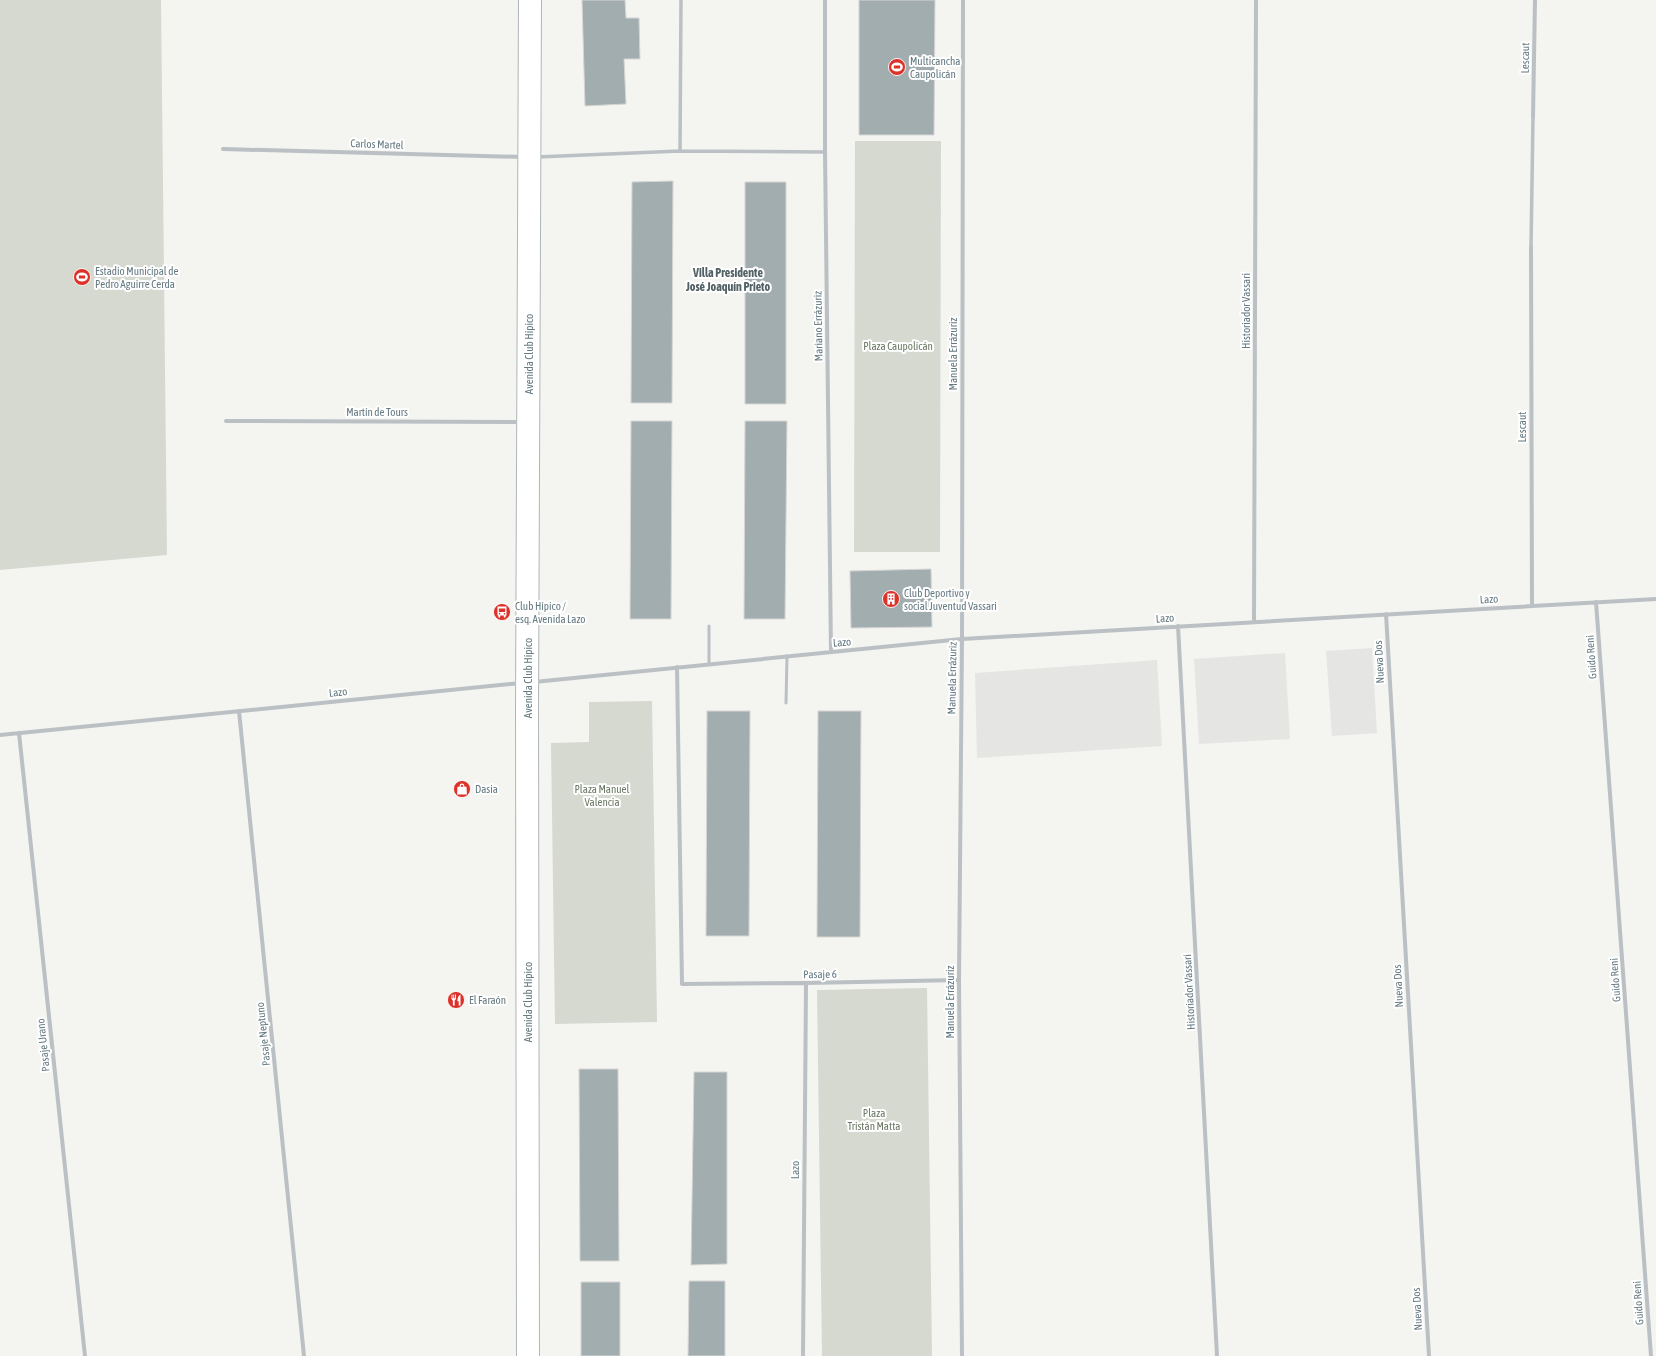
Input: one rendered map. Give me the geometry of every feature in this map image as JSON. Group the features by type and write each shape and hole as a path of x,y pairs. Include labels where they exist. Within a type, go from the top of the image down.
{"main road":[{"name":"Avenida Club Hípico","path":"528,1356 530,0"}],"street":[{"path":"680,151 681,0"},
{"name":"Mariano Errázuriz","path":"825,0 825,152 831,652"},
{"name":"Manuela Errázuriz","path":"962,1356 959,980 962,639 963,0"},
{"name":"Historiador Vassari","path":"1254,622 1256,0"},
{"name":"Lescaut","path":"1533,117 1535,0"},
{"path":"1531,247 1533,117"},
{"name":"Carlos Martel","path":"223,149 530,158"},
{"path":"530,158 680,151 825,152"},
{"name":"Lescaut","path":"1531,247 1532,606"},
{"name":"Martín de Tours","path":"226,420 529,422"},
{"name":"Lazo","path":"0,735 962,639 1656,599"},
{"name":"Guido Reni","path":"1596,602 1651,1356"},
{"name":"Nueva Dos","path":"1386,614 1429,1356"},
{"name":"Historiador Vassari","path":"1178,626 1217,1356"},
{"name":"Pasaje 6","path":"677,668 682,984 806,984 959,980"},
{"name":"Pasaje Neptuno","path":"239,711 304,1356"},
{"name":"Pasaje Urano","path":"18,733 85,1356"},
{"name":"Lazo","path":"803,1356 806,984"}],"lane":[{"path":"709,626 709,664"},
{"path":"786,703 787,656"}],"shaded area":[{"path":"1372,648 1377,733 1332,736 1326,651"},
{"path":"1285,653 1290,739 1199,744 1194,659"},
{"path":"1157,660 1162,746 977,758 975,673"}],"green space":[{"name":"Estadio Municipal de Pedro Aguirre Cerda","path":"0,0 161,0 167,555 0,570"},
{"name":"Plaza Caupolicán","path":"855,141 941,141 940,552 854,552"},
{"name":"Plaza Manuel Valencia","path":"652,701 657,1022 555,1024 551,743 589,742 589,702"},
{"name":"Plaza Tristán Matta","path":"927,988 932,1356 822,1356 817,990"}],"building":[{"path":"582,0 625,0 626,18 639,18 640,59 624,59 626,104 585,106"},
{"name":"Multicancha Caupolicán","path":"859,0 935,0 934,135 859,135"},
{"path":"673,181 672,403 631,403 632,182"},
{"path":"745,182 786,182 786,404 745,404"},
{"path":"631,421 672,421 671,619 630,619"},
{"path":"745,421 787,421 785,619 744,619"},
{"name":"Club Deportivo y social Juventud Vassari","path":"931,569 932,627 851,628 850,571"},
{"path":"707,711 750,711 749,936 706,936"},
{"path":"818,711 861,711 860,937 817,937"},
{"path":"579,1069 618,1069 619,1261 580,1261"},
{"path":"694,1072 727,1072 727,1264 691,1265"},
{"path":"689,1281 725,1281 725,1356 688,1356"},
{"path":"581,1282 620,1282 620,1356 581,1356"}],"place":[{"name":"Multicancha Caupolicán","path":"897,67"},
{"name":"Estadio Municipal de Pedro Aguirre Cerda","path":"82,277"},
{"name":"Club Deportivo y social Juventud Vassari","path":"891,599"},
{"name":"Club Hípico / esq. Avenida Lazo","path":"502,612"},
{"name":"Dasia","path":"462,789"},
{"name":"El Faraón","path":"456,1000"}],"district":[{"name":"Villa Presidente José Joaquín Prieto","path":"728,280"}]}
